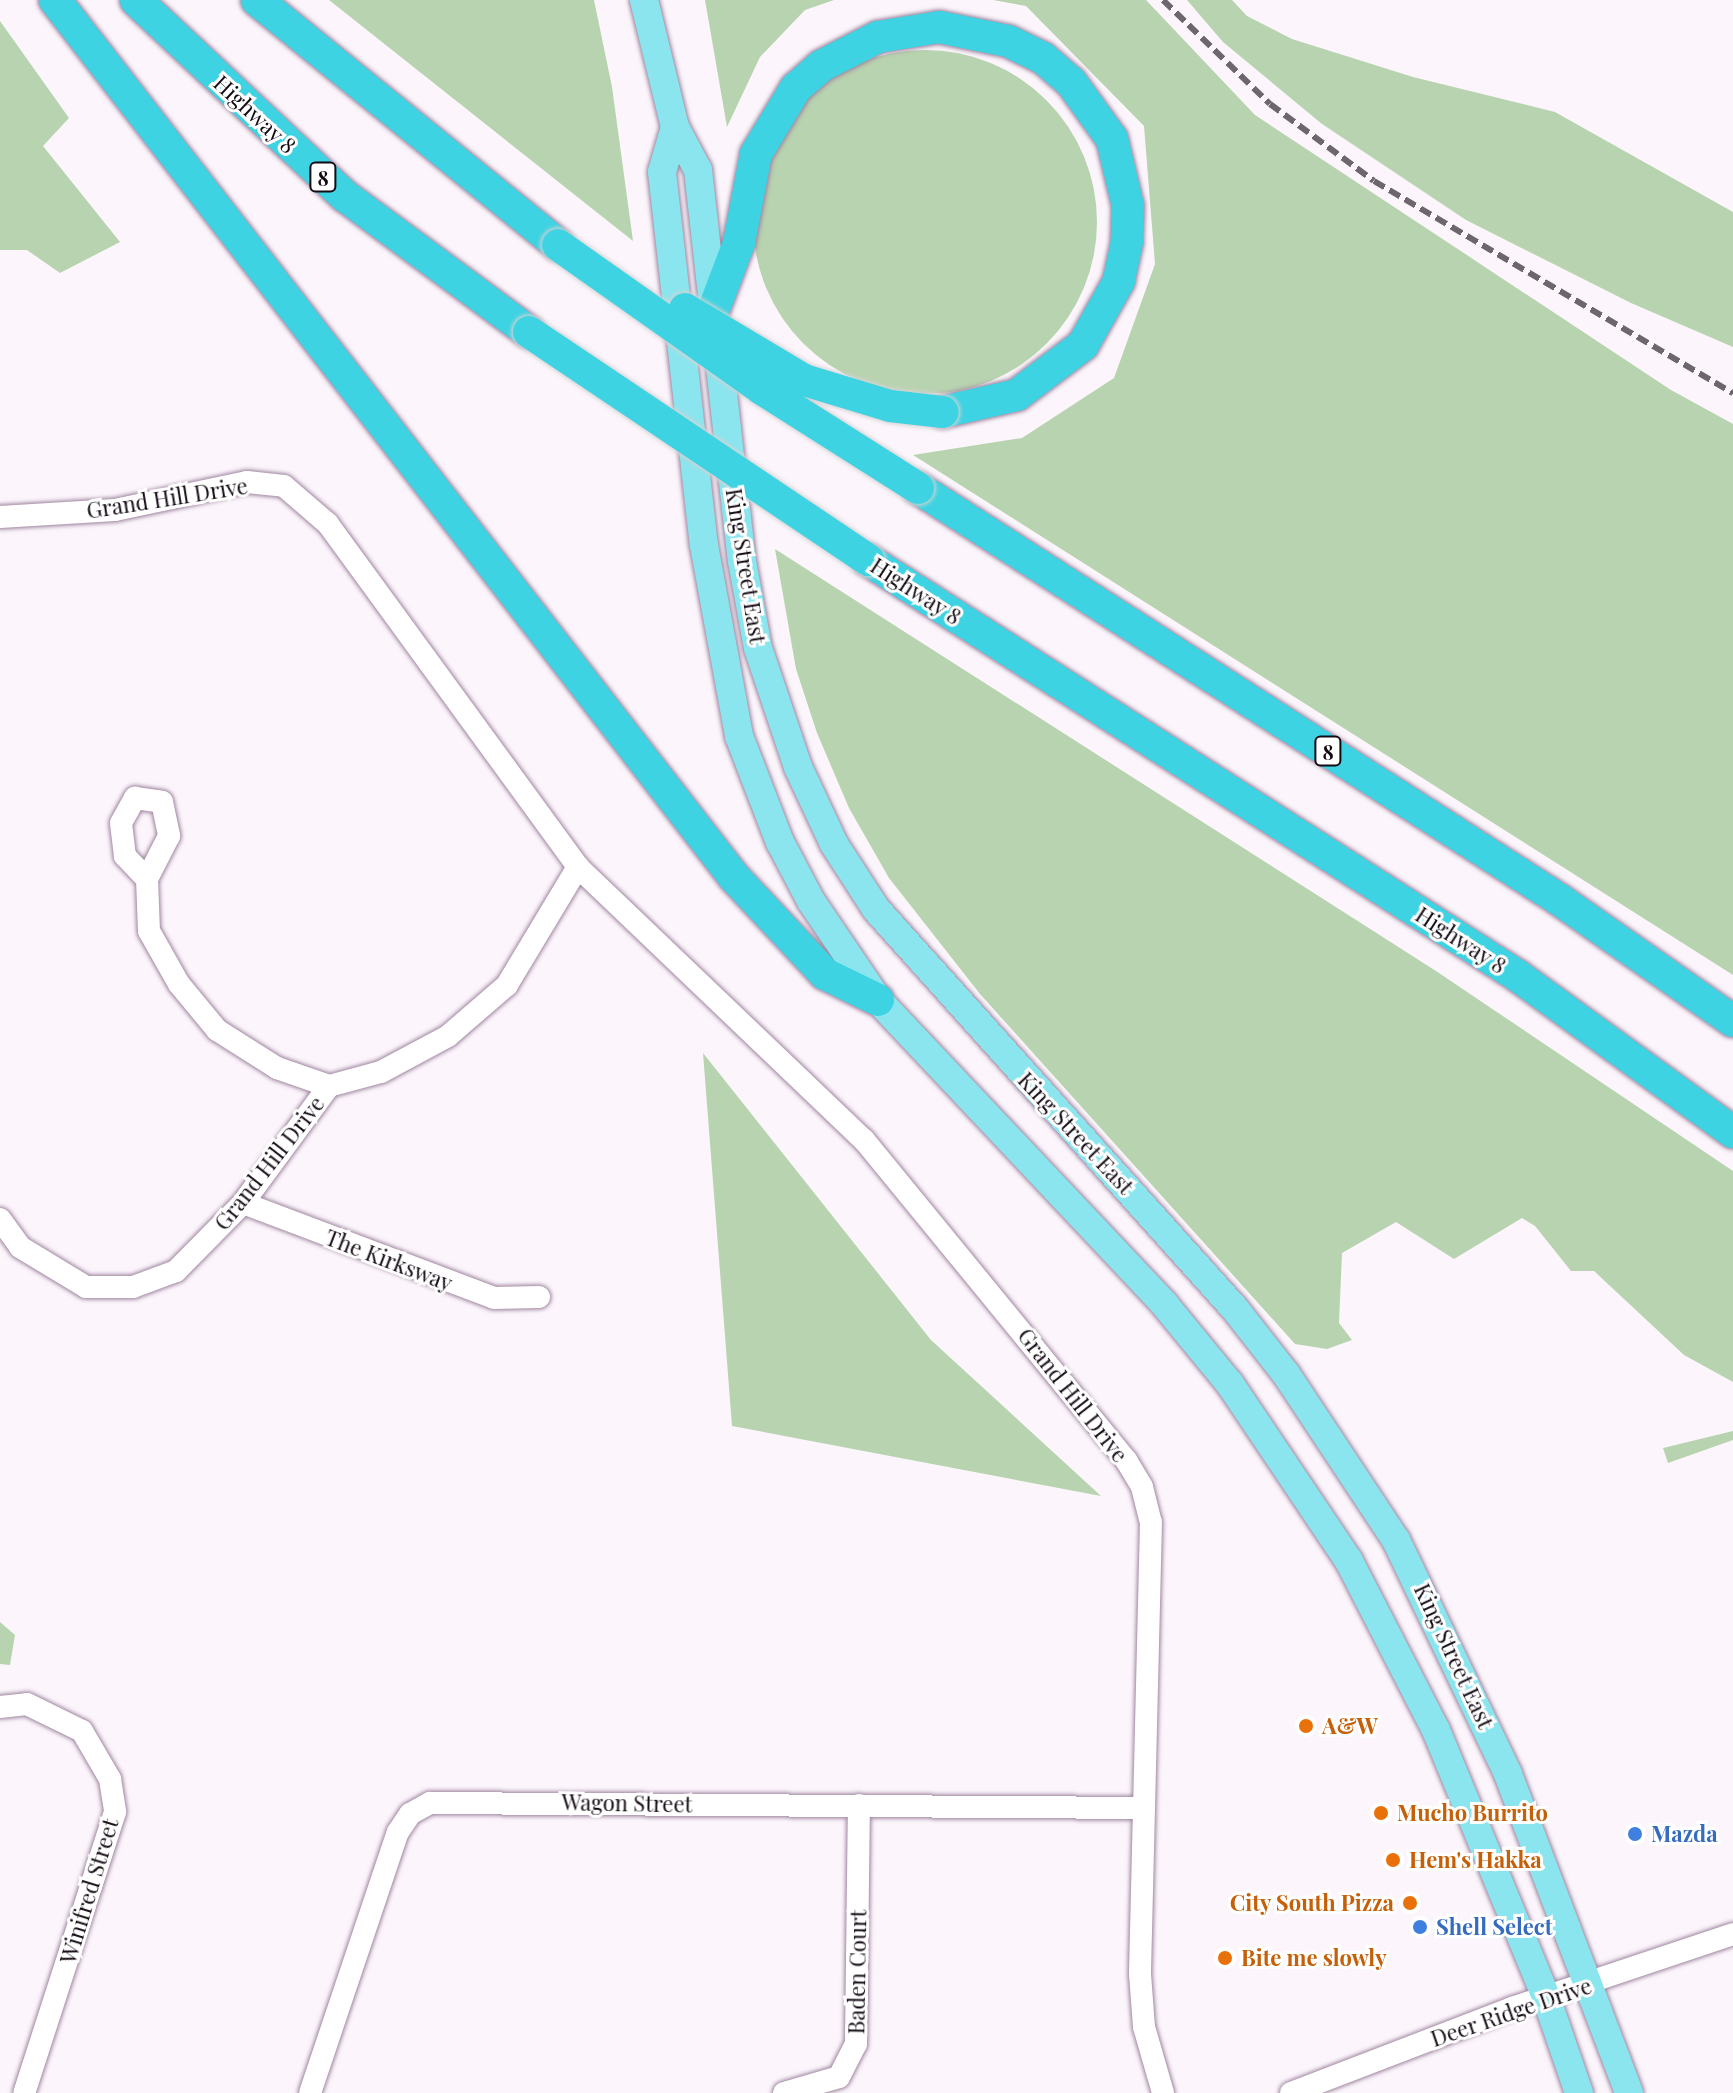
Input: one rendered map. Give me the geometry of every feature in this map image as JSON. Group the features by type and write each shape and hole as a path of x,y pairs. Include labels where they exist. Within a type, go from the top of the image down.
{"highway":[{"path":"55,0 734,877 825,974 878,1000"},
{"name":"Highway 8","path":"136,0 345,196 529,332 868,560 1518,976 1733,1132"},
{"name":"8","path":"257,0 558,245 762,389 1560,900 1733,1021"},
{"path":"558,245 608,261 804,380 890,406 943,412 1017,395 1083,345 1119,281 1127,242 1128,206 1112,139 1071,82 1043,58 1008,41 939,27 878,37 821,66 796,88 756,154 739,243 714,309"}],"main road":[{"name":"King Street East","path":"644,0 675,127 698,170 742,561 758,648 777,716 834,844 876,909 939,985 1235,1309 1343,1458 1396,1540 1462,1668 1629,2093"},
{"name":"King Street East","path":"675,127 662,172 722,665 739,736 780,842 811,901 878,1000 1165,1305 1297,1481 1384,1622 1436,1730 1546,1997 1579,2093"}],"street":[{"name":"Grand Hill Drive","path":"0,517 115,510 247,482 284,486 328,524 578,867 864,1140 1126,1460 1142,1487 1152,1545 1140,1974 1144,2027 1163,2093"},
{"name":"Grand Hill Drive","path":"0,1219 20,1247 86,1287 133,1287 176,1271 243,1203 329,1086 381,1072 448,1036 507,985 578,867"},
{"path":"147,879 149,931 179,984 217,1030 277,1068 329,1086"},
{"name":"The Kirksway","path":"243,1203 494,1298 539,1297"},
{"name":"Winifred Street","path":"0,1707 27,1704 82,1731 110,1779 115,1812 24,2093"},
{"name":"Wagon Street","path":"310,2093 398,1832 420,1808 441,1801 1144,1808"},
{"name":"Baden Court","path":"784,2093 839,2077 856,2044 859,1805"},
{"name":"Deer Ridge Drive","path":"1291,2093 1546,1997 1733,1934"}],"green space":[{"path":"329,0 594,0 612,87 633,241"},
{"path":"705,0 834,0 805,10 760,57 727,127"},
{"path":"993,0 1146,0 1255,115 1671,390 1733,424 1733,975 913,455 1022,438 1114,378 1155,264 1144,126 1026,6"},
{"path":"1187,0 1232,0 1247,16 1292,39 1413,77 1555,112 1733,212 1733,347 1631,303 1466,220 1322,124 1223,42"},
{"path":"0,21 69,118 43,146 120,242 60,273 27,250 0,250"},
{"path":"925,50 959,53 1006,70 1034,89 1058,113 1084,156 1094,188 1097,222 1094,256 1077,303 1058,331 1034,355 991,381 959,391 925,394 891,391 844,374 816,355 792,331 766,288 756,256 753,222 756,188 773,141 792,113 816,89 859,63 891,53"},
{"path":"775,549 1436,971 1733,1171 1733,1382 1684,1355 1594,1271 1571,1271 1535,1226 1522,1218 1454,1259 1396,1222 1342,1253 1339,1323 1352,1340 1327,1349 1295,1344 980,994 889,878 849,808 817,733 796,669"},
{"path":"703,1053 931,1340 1101,1496 732,1426"},
{"path":"1733,1431 1733,1440 1668,1463 1663,1448"},
{"path":"0,1622 15,1635 10,1665 0,1664"}],"railway":[{"path":"1163,0 1270,104 1374,181 1733,393"}],"place":[{"name":"A&W","path":"1306,1726"},
{"name":"Mucho Burrito","path":"1381,1813"},
{"name":"Mazda","path":"1635,1834"},
{"name":"Hem's Hakka","path":"1393,1860"},
{"name":"City South Pizza","path":"1410,1903"},
{"name":"Shell Select","path":"1420,1927"},
{"name":"Bite me slowly","path":"1225,1958"}]}
